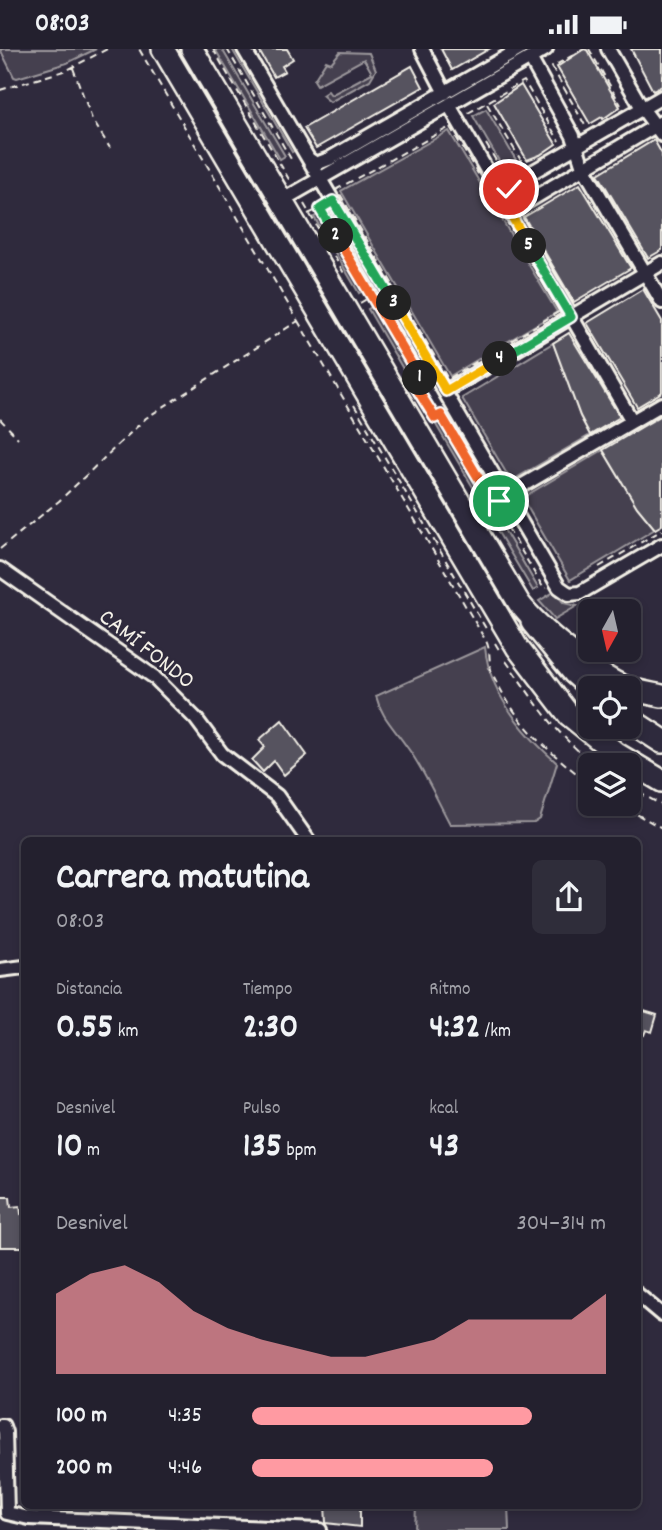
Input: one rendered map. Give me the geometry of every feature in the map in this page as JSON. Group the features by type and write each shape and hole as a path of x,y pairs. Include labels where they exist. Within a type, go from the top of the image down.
{"highway":[{"path":"533,622 578,676"},
{"path":"641,727 662,741"}],"main road":[{"path":"163,49 479,587 517,647 569,715 617,754 662,781"},
{"path":"192,49 519,603 533,622 609,678 641,692 662,696"}],"street":[{"path":"244,49 305,156 337,199 446,391 503,498 556,582 569,594 580,593 662,545"},
{"path":"422,49 505,205 632,421"},
{"path":"281,201 525,54 546,49"},
{"path":"505,205 514,208 523,204 583,167 660,127 642,108 608,49"},
{"path":"525,54 577,147 583,167 662,302"},
{"path":"492,177 503,185 510,179 577,147 662,97"},
{"path":"305,156 316,164 330,159 447,99"},
{"path":"510,179 509,194 514,204 523,204"},
{"path":"446,391 662,263"},
{"path":"503,498 662,404"},
{"name":"CAMÍ FONDO","path":"0,569 155,677 196,719 222,754 277,796 306,837"},
{"path":"0,970 21,967"},
{"path":"641,1297 662,1315"},
{"path":"0,1426 3,1426 5,1432 7,1513 29,1518 320,1530"}],"path":[{"path":"0,90 73,67 107,49"},
{"path":"139,49 486,641 493,676 516,715 543,747 578,775"},
{"path":"213,49 290,181"},
{"path":"227,49 291,159 305,156"},
{"path":"584,49 552,67 588,129"},
{"path":"589,49 622,110"},
{"path":"73,67 92,119 110,148"},
{"path":"470,116 468,113 524,81 561,143 558,147"},
{"path":"486,102 524,166"},
{"path":"450,127 560,311 449,379 337,199 337,190 450,127"},
{"path":"482,136 510,179"},
{"path":"304,216 337,199"},
{"path":"320,209 424,385"},
{"path":"258,242 300,314"},
{"path":"359,303 376,294"},
{"path":"0,549 59,501 146,418 298,320"},
{"path":"430,381 417,389 435,418 448,411"},
{"path":"350,398 489,633"},
{"path":"422,406 426,404"},
{"path":"441,415 544,589 556,582"},
{"path":"0,419 18,438"},
{"path":"481,512 503,498"},
{"path":"593,571 662,530"},
{"path":"494,641 545,717 582,753"},
{"path":"641,794 662,805"},
{"path":"640,816 662,828"}],"shaded area":[{"path":"0,49 96,49 67,63 17,78"},
{"path":"215,49 222,49 285,156 280,159"},
{"path":"232,49 239,49 297,149 292,152"},
{"path":"340,52 369,53 376,70 370,80 330,102 322,95 328,91 331,95 372,73 364,59 317,85 314,80 326,61 331,63"},
{"path":"486,109 519,165 506,173 473,116"},
{"path":"449,131 557,312 450,376 341,191"},
{"path":"319,214 364,290 359,293 314,217"},
{"path":"373,306 418,382 413,386 368,309"},
{"path":"553,343 580,416 590,435 511,481 462,398"},
{"path":"440,420 485,496 480,499 435,423"},
{"path":"603,450 637,507 655,529 570,580 522,498"},
{"path":"495,514 538,588 533,591 489,517"},
{"path":"554,592 564,603 577,606 555,619 539,601"},
{"path":"485,647 493,680 510,711 532,739 557,763 540,819 534,823 450,824 419,765 385,717 376,696"},
{"path":"416,1509 508,1509 509,1530 415,1530"}],"building":[{"path":"258,49 287,49 293,59 282,66 285,71 274,77"},
{"path":"441,49 489,49 452,70"},
{"path":"584,49 620,107 590,124 557,67"},
{"path":"631,49 662,49 662,86 653,91"},
{"path":"412,66 423,87 316,148 304,128"},
{"path":"521,85 556,144 527,160 494,103"},
{"path":"654,140 662,154 662,250 648,258 598,174"},
{"path":"580,184 631,268 574,302 524,217"},
{"path":"643,289 662,321 662,392 637,407 587,323"},
{"path":"569,333 620,417 590,435 580,416 553,343"},
{"path":"662,415 662,525 655,529 637,507 603,450"},
{"path":"282,720 307,755 284,775 274,761 263,772 252,760 265,747 259,740"},
{"path":"641,1010 657,1015 652,1032 646,1030 644,1035 641,1034"},
{"path":"0,1197 10,1197 11,1207 20,1206 21,1247 0,1247"},
{"path":"325,1509 360,1509 360,1527 326,1523"}],"route":[{"path":"499,501 494,504 441,415 435,418 417,389 424,385 320,209 333,201 446,391 571,317 505,205 514,208 523,204 514,204 509,189"}]}
